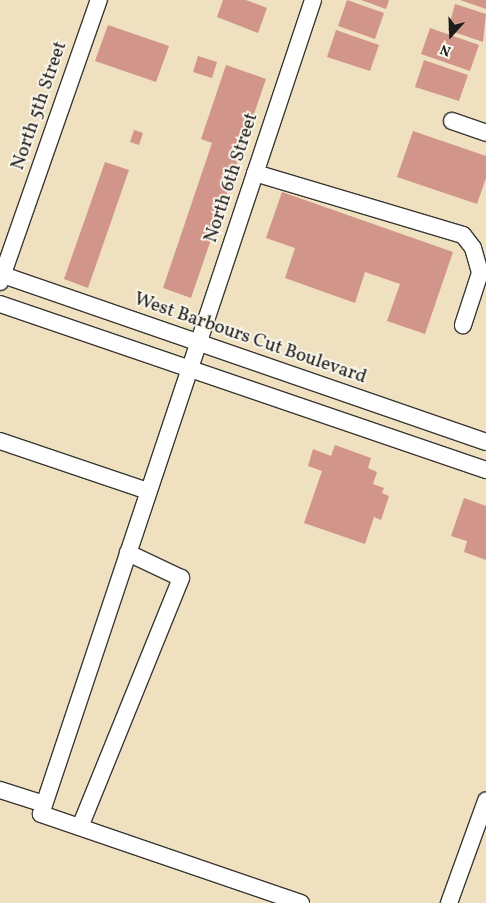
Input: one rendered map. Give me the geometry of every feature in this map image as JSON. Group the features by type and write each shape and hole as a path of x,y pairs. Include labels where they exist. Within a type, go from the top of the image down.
{"street":[{"name":"North 5th Street","path":"1,277 99,0"},
{"name":"North 6th Street","path":"44,804 313,0"},
{"path":"452,121 486,133"},
{"path":"254,173 463,235 473,248 480,273 463,325"},
{"name":"West Barbours Cut Boulevard","path":"1,277 198,342 486,442"},
{"path":"0,304 486,470"},
{"path":"0,442 148,491"},
{"path":"80,827 181,578 128,553"},
{"path":"0,790 44,804 41,814 301,903"},
{"path":"450,903 486,801"}],"building":[{"path":"223,0 246,0 267,8 258,33 217,17"},
{"path":"347,0 384,13 375,39 338,26"},
{"path":"361,0 389,0 386,9"},
{"path":"460,0 486,0 486,9"},
{"path":"455,4 486,14 483,42 448,30"},
{"path":"108,25 169,46 156,82 95,61"},
{"path":"430,28 479,45 470,71 421,54"},
{"path":"336,30 379,45 370,71 327,57"},
{"path":"198,56 217,62 212,78 193,72"},
{"path":"424,60 468,75 459,101 415,87"},
{"path":"226,65 266,79 191,298 163,288 212,143 201,139"},
{"path":"134,130 143,133 139,145 130,142"},
{"path":"413,131 486,156 486,178 477,204 397,177"},
{"path":"105,162 129,170 88,288 64,279"},
{"path":"282,192 453,252 425,334 387,321 400,284 365,272 355,303 285,278 295,248 266,238"},
{"path":"335,445 371,458 368,468 377,472 373,484 384,488 382,493 389,496 381,520 374,517 365,544 304,523 322,471 308,466 313,449 331,456"},
{"path":"464,498 486,506 486,560 464,552 467,541 451,536"}]}
